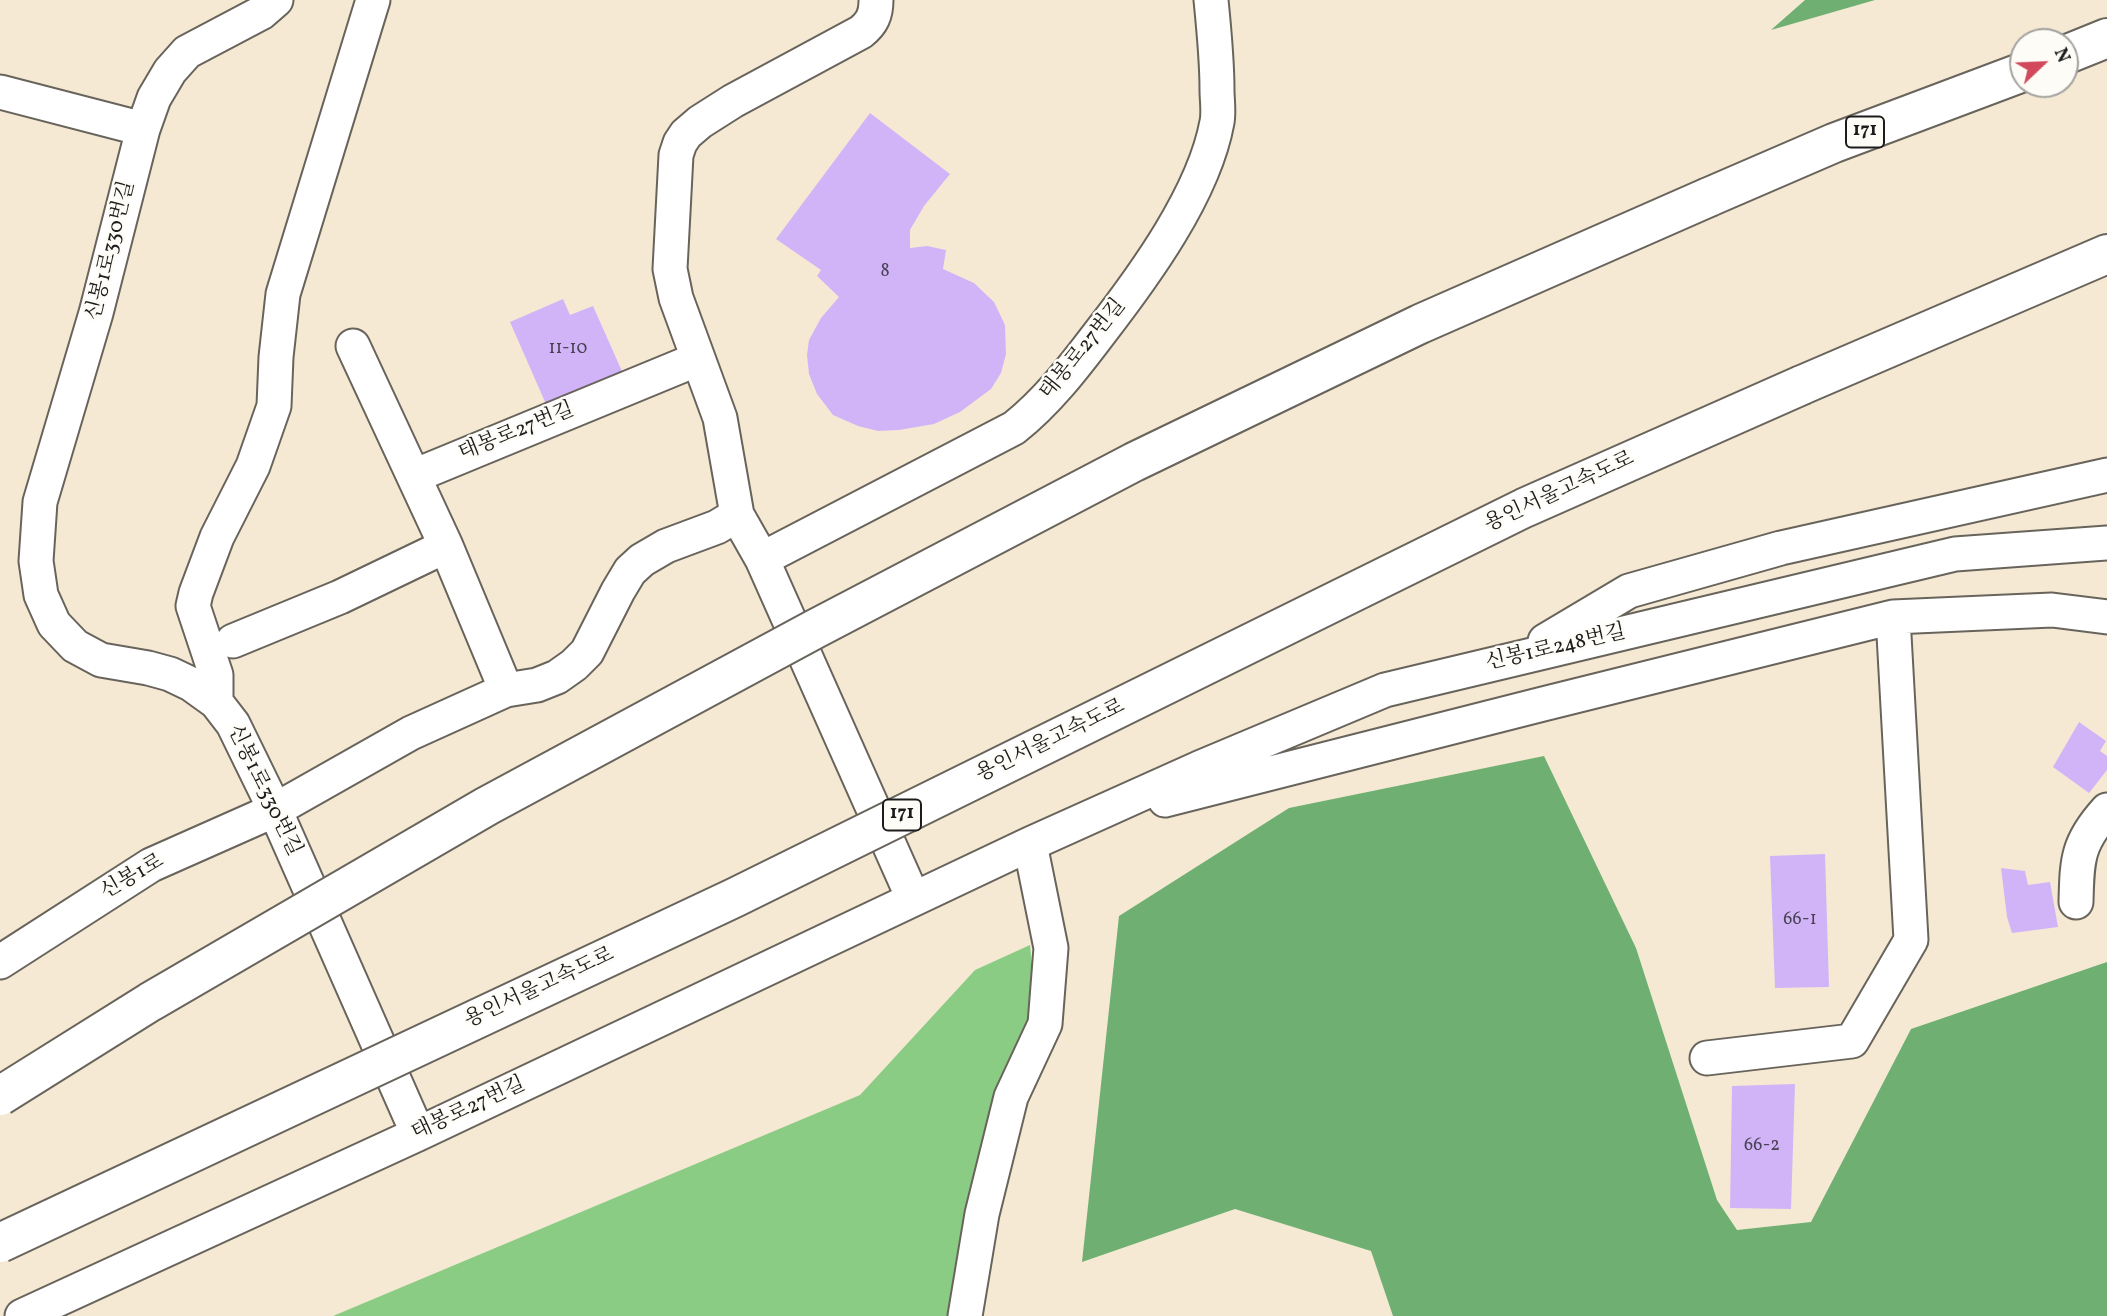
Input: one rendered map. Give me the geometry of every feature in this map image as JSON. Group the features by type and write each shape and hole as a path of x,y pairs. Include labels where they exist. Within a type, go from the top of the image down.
{"highway":[{"path":"2079,49 2107,38"},
{"name":"171","path":"0,1096 150,1002 487,806 1134,461 1420,324 1709,197 1834,143 2009,77"},
{"name":"용인서울고속도로","path":"0,1243 734,898 1524,508 2107,254"}],"street":[{"name":"신봉1로330번길","path":"276,0 261,13 187,52 170,71 154,98 143,129 96,313 40,502 36,561 41,595 54,624 75,646 101,660 148,668 191,684 216,702 233,724 275,810 418,1134"},
{"path":"216,702 216,675 193,606 217,537 253,466 274,406 283,294 373,0"},
{"path":"876,0 873,19 861,32 733,101 685,134 680,143 676,168 670,269 676,298 720,418 737,515 762,559 913,898"},
{"name":"태봉로27번길","path":"762,559 1014,428 1036,410 1086,352 1145,274 1206,161 1217,120 1217,56 1211,0"},
{"path":"0,92 143,129"},
{"path":"353,346 446,546 506,690"},
{"name":"태봉로27번길","path":"414,476 698,359"},
{"path":"1516,658 1629,591 1781,548 2107,475"},
{"path":"275,810 411,733 506,690 537,685 557,677 587,652 618,591 630,571 642,560 666,546 717,527 737,515"},
{"name":"신봉1로248번길","path":"1030,844 1199,768 1385,690 1955,554 2107,543"},
{"path":"233,641 340,597 446,546"},
{"path":"1078,823 1893,617 2052,610 2107,617"},
{"path":"1707,1058 1852,1041 1911,940 1893,617"},
{"name":"신봉1로","path":"4,952 151,865 275,810"},
{"path":"2076,902 2077,860 2091,828 2107,810"},
{"path":"965,1316 982,1214 1011,1097 1045,1024 1051,948 1030,844"},
{"name":"태봉로27번길","path":"22,1316 418,1134 1030,844"}],"green space":[{"path":"1805,0 1875,0 1771,30"},
{"path":"1544,756 1636,948 1717,1200 1737,1230 1811,1222 1911,1029 2107,962 2107,1316 1393,1316 1371,1251 1235,1209 1082,1262 1119,916 1289,808"},
{"path":"1030,945 1038,1025 961,1316 333,1316 860,1095 975,970"}],"building":[{"path":"870,113 950,174 924,206 910,230 910,248 927,246 946,250 943,269 974,283 994,302 1005,325 1006,354 1001,373 991,389 960,412 934,424 899,430 878,431 858,426 833,415 817,394 809,374 809,340 821,318 839,297 817,276 821,270 776,239"},
{"path":"563,299 570,315 593,306 625,378 549,411 510,322"},
{"path":"2079,722 2106,741 2100,751 2107,756 2107,770 2089,793 2053,767"},
{"path":"1825,854 1829,987 1775,988 1770,856"},
{"path":"2001,868 2025,871 2028,885 2050,882 2058,927 2012,933 2007,917"},
{"path":"1795,1084 1791,1209 1730,1208 1732,1086"}]}
